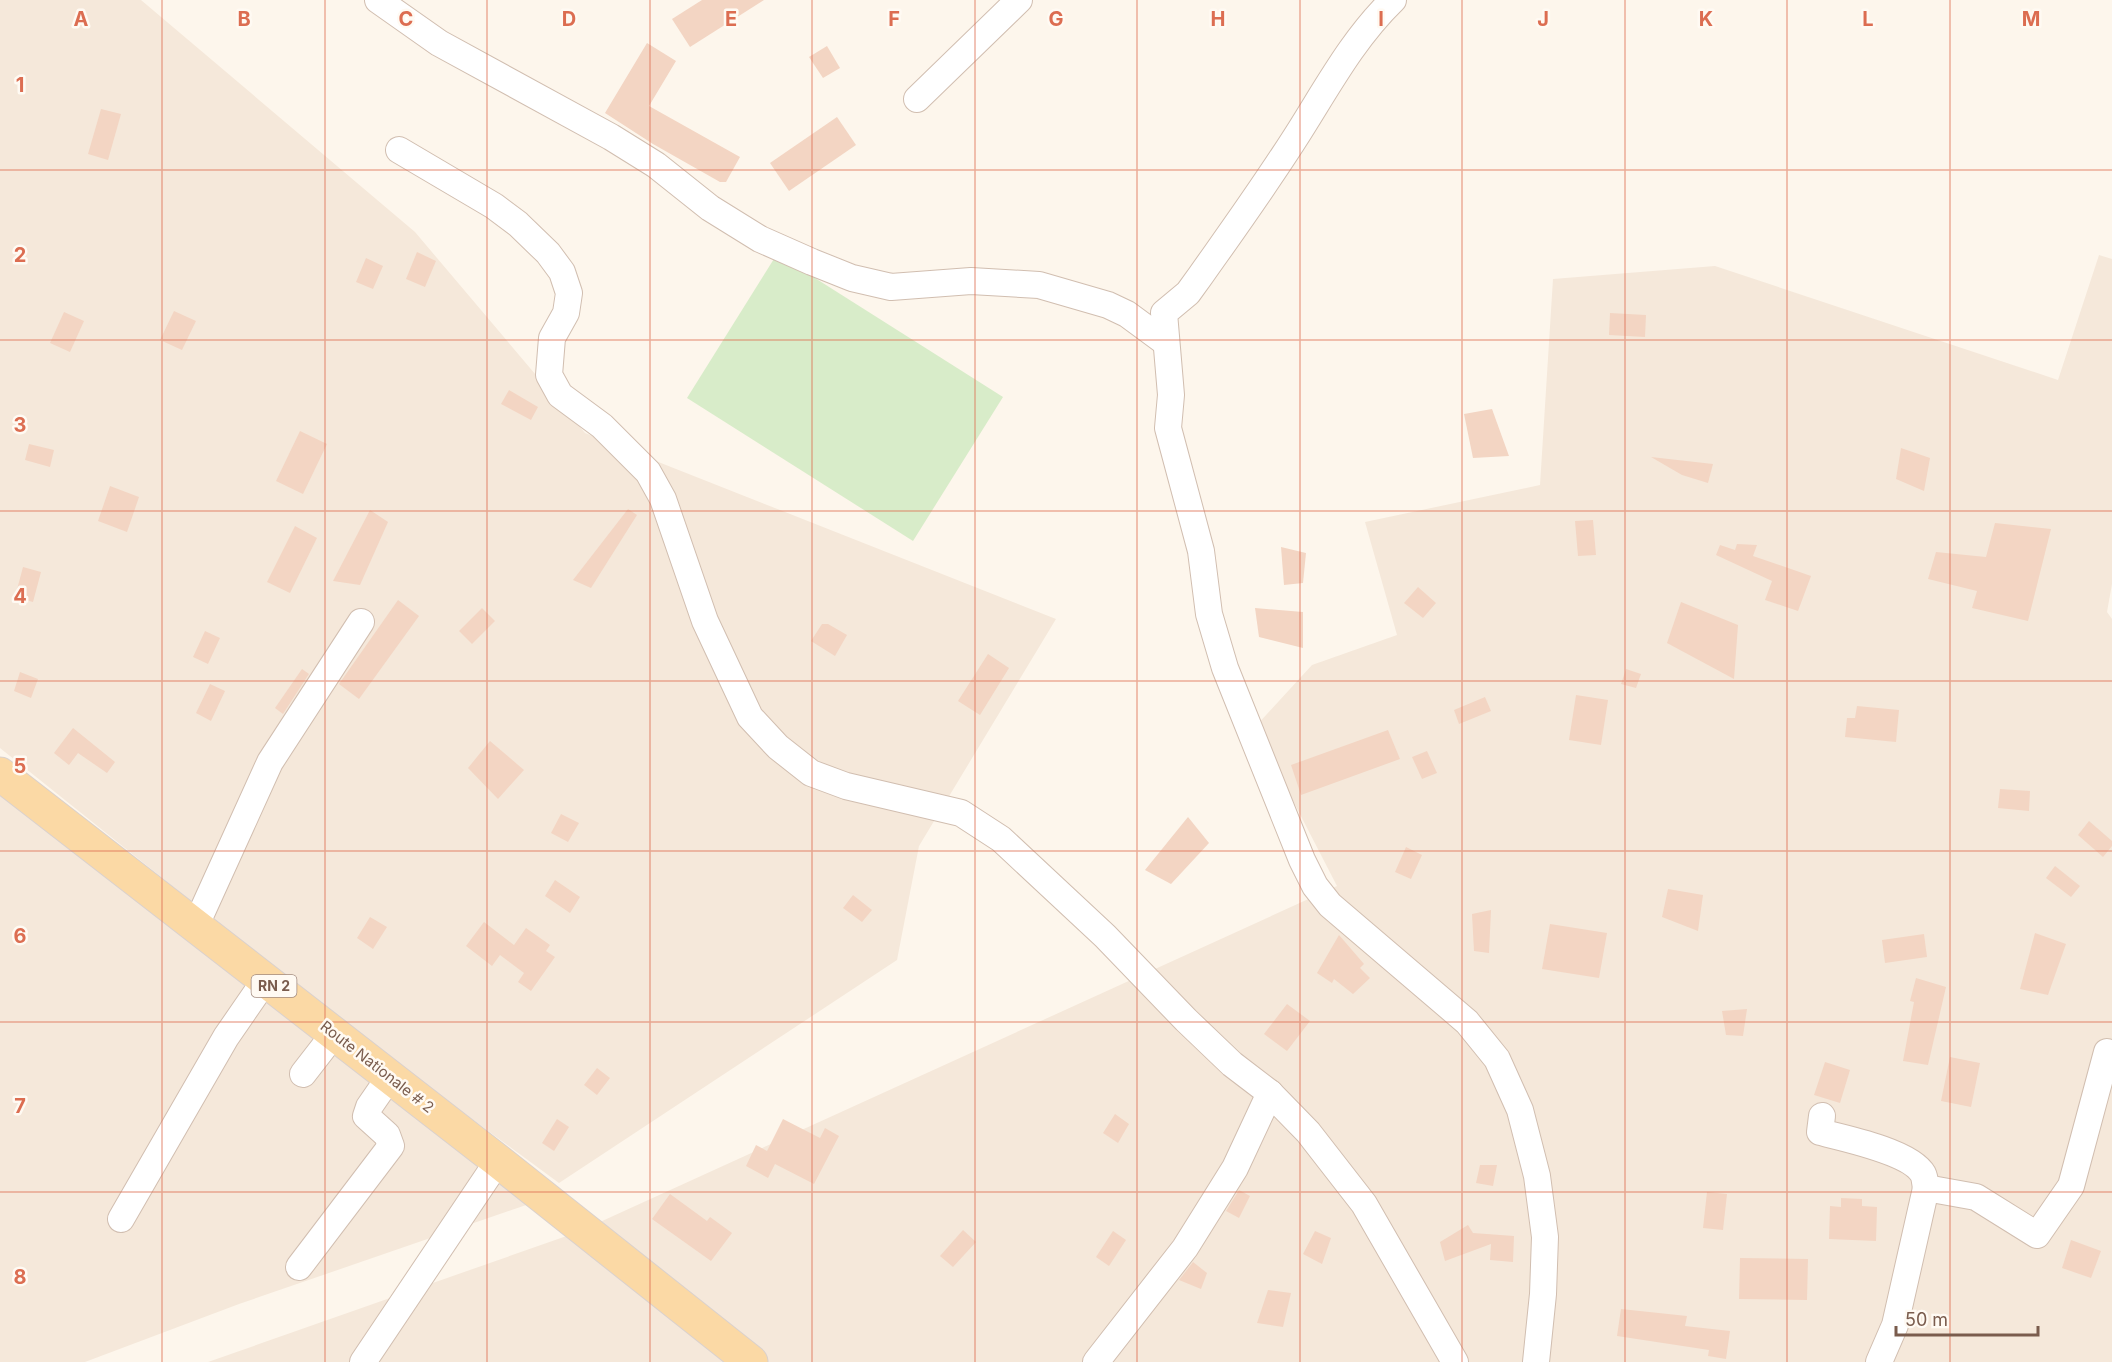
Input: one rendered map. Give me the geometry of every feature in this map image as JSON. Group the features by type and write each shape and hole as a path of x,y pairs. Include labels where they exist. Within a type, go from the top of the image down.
{"main road":[{"name":"Route Nationale # 2","path":"0,774 498,1161 751,1362"}],"street":[{"path":"378,0 439,43 611,137 656,165 710,208 760,239 801,257 852,278 891,286 971,281 1048,287 1118,309 1165,342"},
{"path":"917,99 1019,0"},
{"path":"1393,0 1361,35 1338,67 1307,119 1188,293 1164,313 1171,395 1168,428 1201,552 1209,614 1225,668 1302,860 1315,886 1330,905 1467,1022 1497,1059 1520,1110 1537,1176 1545,1237 1543,1294 1536,1362"},
{"path":"399,150 494,206 518,224 548,253 562,272 569,293 566,313 552,338 549,375 560,395 602,426 648,472 663,499 705,621 750,717 778,747 811,773 846,786 961,813 1001,839 1105,936 1224,1056 1270,1093 1308,1132 1364,1204 1455,1362"},
{"path":"196,925 270,762 361,622"},
{"path":"122,1219 226,1037 266,980"},
{"path":"303,1074 334,1034"},
{"path":"1926,1188 1976,1197 2037,1235 2071,1186 2108,1052"},
{"path":"298,1267 391,1146 387,1135 366,1116 369,1107 389,1078"},
{"path":"1096,1362 1185,1248 1235,1168 1270,1093"},
{"path":"1822,1116 1820,1132 1882,1148 1916,1166 1924,1175 1926,1188 1895,1325 1878,1362"},
{"path":"363,1362 498,1161"}],"shaded area":[{"path":"0,0 141,0 415,232 585,433 1056,619 919,846 897,960 559,1183 366,1041 0,748"},
{"path":"2099,255 2112,259 2112,584 2107,612 2112,619 2112,1362 208,1362 578,1232 1337,886 1255,727 1312,665 1397,635 1365,522 1540,485 1553,279 1715,266 2058,380"},
{"path":"0,780 532,1203 239,1304 85,1362 0,1362"}],"green space":[{"path":"777,254 1003,397 913,541 687,398"}],"building":[{"path":"702,0 764,0 690,47 672,19"},
{"path":"647,43 676,61 649,106 740,157 726,182 720,182 653,144 605,113"},
{"path":"827,46 840,68 823,78 809,57"},
{"path":"101,109 121,114 108,160 88,154"},
{"path":"837,117 856,145 789,191 770,163"},
{"path":"417,252 436,261 425,287 406,279"},
{"path":"366,258 383,266 373,289 356,282"},
{"path":"174,311 196,321 182,350 160,340"},
{"path":"64,312 84,321 70,352 50,343"},
{"path":"1610,313 1646,315 1645,337 1609,335"},
{"path":"509,390 538,407 531,420 501,404"},
{"path":"1492,409 1509,456 1473,458 1464,414"},
{"path":"300,431 327,444 303,494 276,481"},
{"path":"29,444 54,450 50,467 25,460"},
{"path":"1901,448 1930,458 1924,491 1896,479"},
{"path":"1651,457 1713,464 1708,483 1682,475"},
{"path":"110,486 139,497 127,532 98,521"},
{"path":"628,509 637,515 591,588 573,580"},
{"path":"370,510 388,522 360,585 333,581"},
{"path":"1593,520 1596,555 1578,556 1575,521"},
{"path":"1995,523 2051,529 2028,621 1972,608 1977,591 1928,579 1936,552 1986,557"},
{"path":"295,526 317,538 290,593 267,582"},
{"path":"1737,544 1757,545 1753,556 1811,576 1798,611 1765,600 1772,581 1716,555 1720,545 1735,550"},
{"path":"1281,547 1306,553 1303,583 1284,585"},
{"path":"23,567 41,572 33,602 15,597"},
{"path":"1418,587 1436,603 1423,618 1404,603"},
{"path":"398,600 419,616 359,699 339,684"},
{"path":"1681,602 1738,625 1734,679 1667,643"},
{"path":"482,608 495,621 472,644 459,631"},
{"path":"1255,608 1303,612 1303,648 1259,637"},
{"path":"822,624 828,624 847,635 835,656 811,641"},
{"path":"205,631 220,638 208,664 193,657"},
{"path":"988,654 1009,668 980,715 958,701"},
{"path":"302,669 309,674 283,714 275,708"},
{"path":"1626,669 1641,674 1636,688 1621,684"},
{"path":"20,672 38,679 31,698 14,691"},
{"path":"210,684 225,691 211,721 196,713"},
{"path":"1576,695 1608,700 1601,745 1569,740"},
{"path":"1485,697 1491,711 1459,724 1454,710"},
{"path":"1857,706 1899,710 1896,742 1845,737 1847,718 1855,718"},
{"path":"73,728 115,762 107,773 78,753 69,765 54,753"},
{"path":"1388,730 1400,759 1301,795 1291,765"},
{"path":"490,741 524,770 498,799 468,768"},
{"path":"1427,751 1437,773 1422,779 1412,757"},
{"path":"2000,789 2030,791 2029,811 1998,808"},
{"path":"561,814 579,823 568,842 551,833"},
{"path":"1188,817 1209,843 1171,884 1145,870"},
{"path":"2089,821 2112,841 2112,846 2103,857 2078,835"},
{"path":"1406,847 1422,855 1411,879 1395,872"},
{"path":"2055,866 2080,886 2071,897 2046,878"},
{"path":"555,880 580,897 570,913 545,896"},
{"path":"1668,889 1703,895 1698,931 1662,917"},
{"path":"853,895 872,910 862,922 843,908"},
{"path":"1491,910 1489,953 1474,951 1472,914"},
{"path":"370,917 387,927 373,949 357,938"},
{"path":"484,922 514,945 526,928 550,945 546,951 555,957 531,991 518,982 524,973 500,955 492,966 466,946"},
{"path":"1550,924 1607,933 1599,978 1542,969"},
{"path":"2035,933 2066,944 2048,995 2020,989"},
{"path":"1924,934 1927,957 1885,963 1882,940"},
{"path":"1339,935 1364,964 1360,968 1370,978 1353,994 1334,979 1332,983 1317,973"},
{"path":"1916,978 1946,987 1928,1065 1903,1061 1914,1002 1910,1001"},
{"path":"1287,1004 1310,1021 1287,1051 1264,1034"},
{"path":"1747,1009 1743,1036 1726,1035 1722,1011"},
{"path":"1950,1057 1980,1063 1971,1107 1941,1101"},
{"path":"1825,1062 1850,1070 1840,1103 1814,1095"},
{"path":"597,1068 610,1078 597,1095 584,1085"},
{"path":"1115,1114 1129,1124 1118,1143 1103,1133"},
{"path":"557,1119 569,1127 554,1151 542,1143"},
{"path":"783,1119 820,1138 825,1128 839,1136 814,1184 775,1164 768,1178 746,1166 756,1145 767,1151"},
{"path":"1480,1165 1497,1165 1493,1186 1476,1183"},
{"path":"1239,1190 1250,1196 1239,1218 1226,1211"},
{"path":"1707,1192 1727,1194 1723,1230 1703,1228"},
{"path":"670,1194 707,1221 710,1217 732,1233 711,1261 652,1219"},
{"path":"1841,1198 1862,1199 1862,1206 1877,1207 1876,1241 1829,1239 1830,1206 1841,1207"},
{"path":"1468,1225 1473,1233 1514,1236 1513,1262 1490,1260 1491,1244 1445,1261 1440,1242"},
{"path":"963,1230 976,1242 953,1267 940,1256"},
{"path":"1113,1231 1126,1240 1109,1266 1096,1257"},
{"path":"1315,1231 1331,1238 1322,1264 1303,1254"},
{"path":"2071,1240 2101,1251 2091,1278 2062,1268"},
{"path":"1740,1258 1808,1259 1807,1300 1739,1299"},
{"path":"1193,1262 1207,1273 1201,1289 1179,1280"},
{"path":"1268,1290 1291,1293 1283,1327 1257,1323"},
{"path":"1621,1309 1687,1316 1685,1326 1730,1331 1726,1359 1708,1356 1709,1350 1617,1336"}]}
